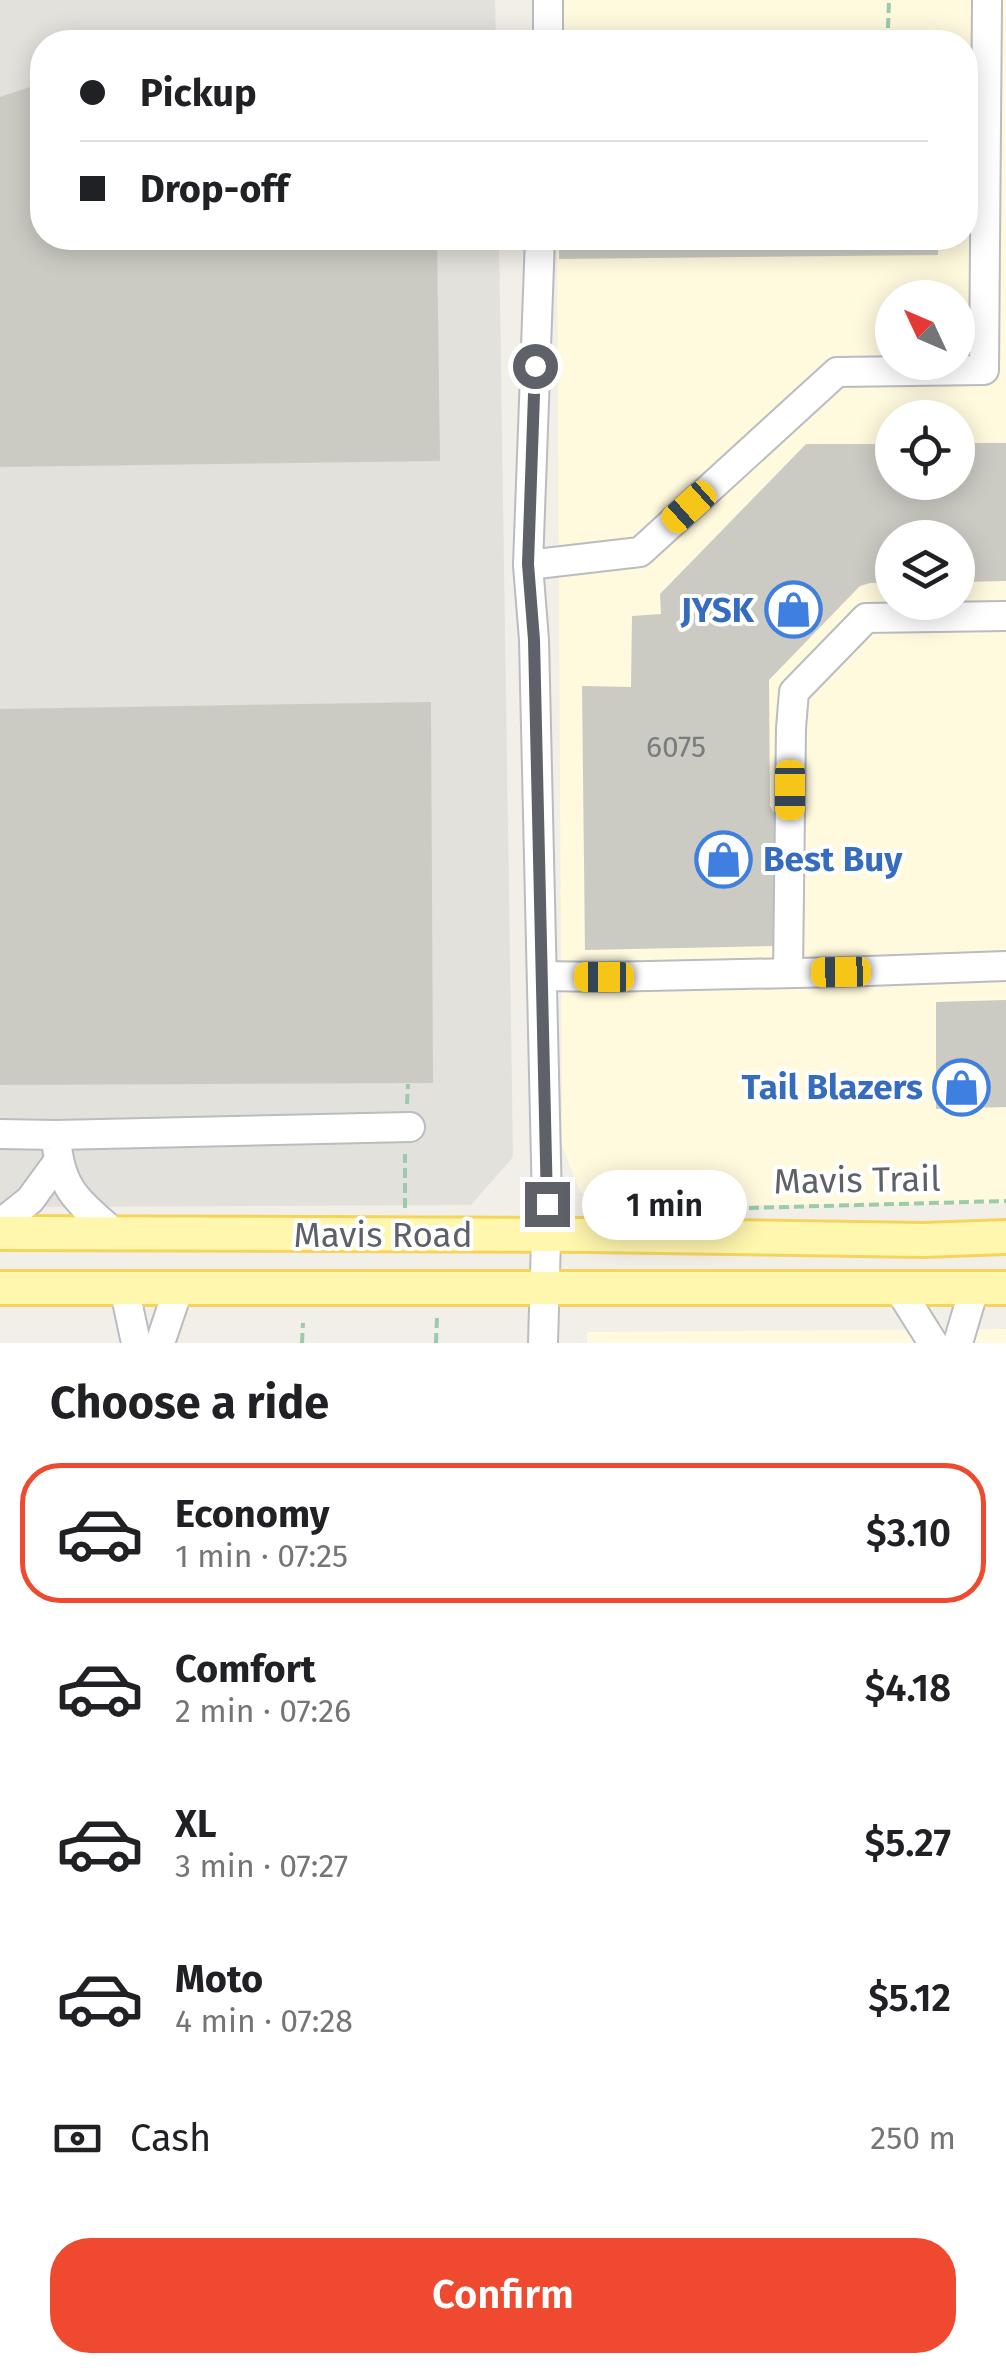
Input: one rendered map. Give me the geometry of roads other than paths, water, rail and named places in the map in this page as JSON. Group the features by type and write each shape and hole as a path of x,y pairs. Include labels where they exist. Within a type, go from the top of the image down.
{"main road":[{"name":"Mavis Road","path":"0,1233 1006,1238"},
{"name":"Mavis Road","path":"0,1288 990,1289"}],"street":[{"path":"548,0 548,30"},
{"path":"528,564 640,552 837,372 984,370 986,0"},
{"path":"540,250 528,564 534,640 542,976 547,1236 544,1343"},
{"path":"788,973 794,692 866,618 1006,616"},
{"path":"542,976 1006,966"},
{"path":"0,1134 410,1128"},
{"path":"56,1135 57,1164 75,1198 115,1234"},
{"path":"0,1224 30,1200 57,1164"},
{"path":"160,1343 179,1287"},
{"path":"124,1288 136,1343"},
{"path":"899,1289 933,1343"},
{"path":"958,1343 990,1289"}],"place":[{"name":"JYSK","path":"793,610"},
{"name":"Best Buy","path":"724,859"},
{"name":"Tail Blazers","path":"962,1087"}]}
